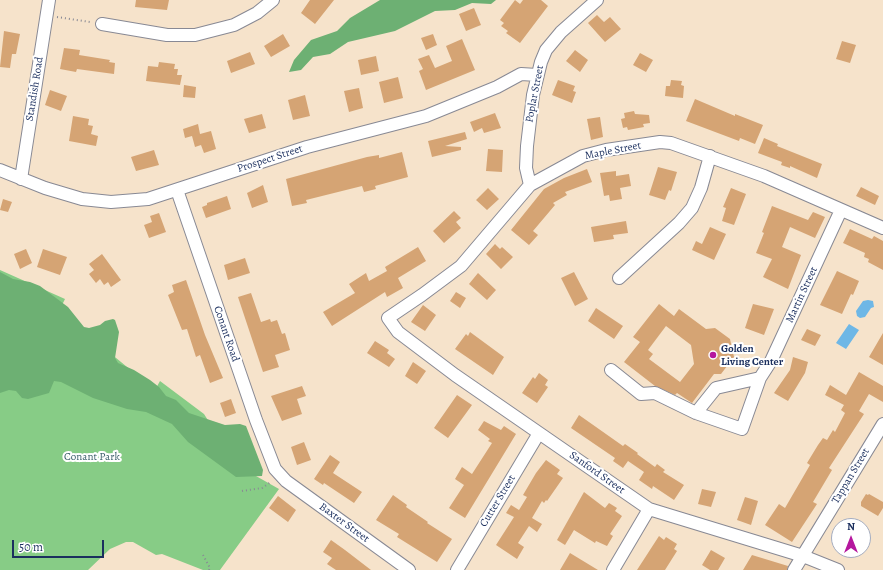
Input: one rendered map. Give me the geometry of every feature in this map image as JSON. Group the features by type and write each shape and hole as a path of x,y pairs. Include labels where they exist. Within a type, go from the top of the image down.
{"street":[{"name":"Standish Road","path":"21,178 49,0"},
{"path":"102,24 167,35 195,35 234,25 251,17 273,0"},
{"name":"Poplar Street","path":"530,185 526,168 527,146 537,75 548,48 561,32 597,0"},
{"name":"Prospect Street","path":"0,170 64,194 98,202 130,201 177,190 308,147 426,116 497,87 521,74 537,75"},
{"name":"Maple Street","path":"388,318 461,266 530,185 586,155 620,147 666,142 764,176 883,228"},
{"path":"619,278 679,223 692,208 701,188 710,156"},
{"name":"Conant Road","path":"177,190 256,420 272,462 280,476"},
{"name":"Martin Street","path":"696,413 742,430 760,378 771,362 841,210"},
{"name":"Sanford Street","path":"388,318 398,332 455,375 650,509 803,556 838,570"},
{"path":"611,370 641,394 655,393 696,413 716,388 760,378"},
{"name":"Tappan Street","path":"794,570 883,424"},
{"name":"Cutter Street","path":"457,570 539,433"},
{"name":"Baxter Street","path":"280,476 409,570"},
{"path":"613,570 650,509"}],"path":[{"path":"47,15 102,24"},
{"path":"242,491 262,488 280,476"},
{"path":"203,556 210,568 209,570"}],"green space":[{"path":"380,0 496,0 491,4 472,3 455,10 435,11 395,31 348,42 330,54 313,57 301,70 289,72 294,60 311,40 337,31 350,18"},
{"name":"Conant Park","path":"0,270 65,299 59,311 155,390 160,381 204,414 231,457 256,476 279,489 220,570 203,570 162,554 156,555 133,542 126,542 110,549 88,570 0,570"},
{"path":"0,272 13,279 30,282 40,286 68,307 84,327 89,328 100,325 105,321 115,320 119,332 115,358 118,363 134,370 150,380 159,387 166,396 176,400 189,413 225,425 240,424 246,426 263,470 262,476 236,477 188,442 172,424 146,412 127,409 93,398 61,382 54,381 49,393 28,399 22,398 16,391 9,390 0,393"}],"water":[{"path":"863,301 873,301 874,307 871,308 865,317 860,318 857,316 856,311"},
{"path":"849,324 859,330 846,349 836,343"}],"building":[{"path":"136,0 169,0 167,10 135,7"},
{"path":"310,0 334,0 315,24 301,13"},
{"path":"515,0 520,4 523,0 541,0 548,6 520,43 506,33 508,31 501,26 504,23 500,20"},
{"path":"474,8 481,25 466,31 459,14"},
{"path":"597,15 604,22 610,17 621,29 605,42 588,23"},
{"path":"4,31 20,34 16,54 12,54 10,68 0,67"},
{"path":"283,34 290,46 271,57 264,46"},
{"path":"433,34 437,45 426,50 421,38"},
{"path":"462,39 475,70 426,90 419,71 423,69 418,59 429,55 435,68 452,61 446,46"},
{"path":"842,41 856,45 850,63 836,59"},
{"path":"64,48 80,50 79,55 110,60 109,62 115,63 114,74 77,69 76,72 60,69"},
{"path":"575,50 588,60 580,72 566,61"},
{"path":"250,52 255,64 231,73 227,61"},
{"path":"640,53 653,60 646,72 633,65"},
{"path":"376,56 379,71 361,75 358,60"},
{"path":"159,62 175,64 174,69 178,69 177,75 182,75 180,85 146,81 148,66 158,67"},
{"path":"398,77 403,98 384,103 379,82"},
{"path":"558,80 575,86 573,91 576,92 572,103 552,95"},
{"path":"671,80 682,81 681,85 684,86 683,98 665,96 666,86 670,86"},
{"path":"184,85 196,87 195,98 183,97"},
{"path":"359,88 363,108 349,112 344,91"},
{"path":"50,90 67,96 61,111 45,105"},
{"path":"305,95 310,116 293,120 288,100"},
{"path":"695,99 735,116 735,114 763,125 755,144 740,138 739,141 686,121"},
{"path":"634,111 635,114 649,115 650,123 643,124 644,127 628,130 627,127 623,128 621,119 625,118 624,113"},
{"path":"495,113 501,128 484,133 482,128 474,132 470,122"},
{"path":"262,114 266,128 249,133 244,119"},
{"path":"73,116 89,119 88,125 93,126 91,134 98,136 96,146 69,141"},
{"path":"600,117 603,137 591,140 587,119"},
{"path":"198,124 200,134 211,131 216,149 204,153 201,145 195,147 192,136 185,138 183,129"},
{"path":"465,132 467,139 445,146 461,147 461,150 432,157 428,141"},
{"path":"764,138 778,144 777,146 822,164 817,178 790,166 790,168 781,165 782,162 758,153"},
{"path":"488,149 503,150 502,172 486,171"},
{"path":"154,150 159,165 136,171 131,157"},
{"path":"402,152 408,177 375,186 376,189 364,192 362,186 306,200 307,203 292,206 286,179 367,157 379,155 379,158"},
{"path":"658,167 677,172 671,191 669,190 665,200 649,195"},
{"path":"587,169 592,182 565,192 567,195 553,203 555,205 533,231 538,235 529,245 511,230 544,189 564,178"},
{"path":"616,171 616,176 629,174 631,186 620,188 622,199 610,201 609,195 604,196 600,173"},
{"path":"263,185 268,202 252,208 247,193"},
{"path":"861,187 879,196 875,205 856,196"},
{"path":"488,188 499,199 487,210 476,200"},
{"path":"731,188 746,194 734,225 722,221 726,208 723,207"},
{"path":"227,196 231,209 206,218 202,207 207,205 207,203"},
{"path":"3,199 12,202 8,212 0,210"},
{"path":"772,206 808,220 813,212 825,217 815,238 790,227 782,247 801,255 788,289 763,277 772,259 756,253"},
{"path":"454,211 461,218 456,222 461,228 444,243 433,231"},
{"path":"159,213 166,232 149,238 144,225 152,222 150,216"},
{"path":"626,221 628,233 613,235 614,239 594,242 591,227"},
{"path":"710,227 726,234 714,260 692,250 696,241 702,244"},
{"path":"850,229 872,239 874,236 883,241 883,270 868,262 869,259 864,257 865,253 843,243"},
{"path":"495,244 500,249 502,247 513,257 501,269 486,254"},
{"path":"418,247 426,261 398,278 403,288 387,297 385,292 332,326 323,312 355,293 349,284 366,273 369,281 387,271 385,267"},
{"path":"26,249 32,263 20,269 14,254"},
{"path":"43,249 67,257 60,275 37,267"},
{"path":"102,254 121,280 111,287 108,282 104,285 100,279 96,283 89,274 94,270 89,264"},
{"path":"245,258 250,273 228,280 224,265"},
{"path":"837,271 859,281 842,314 820,305"},
{"path":"574,272 588,299 575,306 561,278"},
{"path":"478,273 496,290 487,300 469,284"},
{"path":"186,280 205,335 223,378 210,383 200,355 196,357 187,329 182,330 168,295 174,292 172,285"},
{"path":"456,292 466,298 460,308 450,301"},
{"path":"251,293 261,322 270,319 271,322 277,320 282,334 285,333 290,350 275,355 279,367 263,372 238,297"},
{"name":"Golden Living Center","path":"659,304 674,316 679,309 706,329 715,328 730,339 734,357 721,374 714,374 692,403 677,393 675,395 655,386 624,362 640,342 633,337","holes":["666,326 691,345 694,364 680,382 649,359 653,354 648,350"]},
{"path":"753,304 774,309 764,335 745,328"},
{"path":"423,305 436,315 425,331 411,322"},
{"path":"596,308 623,326 614,339 588,321"},
{"path":"807,329 821,335 815,346 801,340"},
{"path":"470,332 504,357 493,375 455,349 466,334 468,336"},
{"path":"883,333 883,365 869,357"},
{"path":"375,341 389,350 387,353 395,359 389,367 367,353"},
{"path":"793,357 808,362 805,373 788,401 774,393 790,370"},
{"path":"413,362 426,371 417,384 405,376"},
{"path":"859,372 883,386 883,402 869,394 859,411 864,414 829,468 832,470 813,502 817,504 792,542 765,525 779,504 785,508 810,465 807,463 818,445 823,438 827,440 833,430 835,432 845,413 841,410 844,405 825,395 830,385 846,395"},
{"path":"539,373 548,380 545,385 548,387 537,403 522,393 533,377 535,379"},
{"path":"302,386 306,396 297,399 302,414 282,421 271,396"},
{"path":"457,395 472,405 448,438 434,428"},
{"path":"231,399 236,413 225,417 220,403"},
{"path":"579,415 623,446 625,444 655,467 657,464 665,470 663,472 684,485 674,500 653,486 652,489 639,480 644,472 628,461 623,468 613,461 615,458 571,428"},
{"path":"484,421 501,430 504,426 516,434 465,518 449,508 464,485 455,479 462,467 472,474 492,443 488,441 490,439 478,430"},
{"path":"304,442 311,460 297,465 291,447"},
{"path":"330,455 340,462 333,473 362,492 354,503 324,483 323,485 314,479"},
{"path":"546,460 560,470 557,474 563,478 547,501 546,500 544,503 542,501 532,518 542,524 537,532 529,526 518,543 524,547 517,559 496,545 514,517 506,513 511,505 519,510 527,497 523,495 536,473"},
{"path":"702,489 716,492 711,507 698,504"},
{"path":"584,492 605,508 609,503 617,508 615,511 622,516 610,534 613,536 607,546 596,541 595,543 574,530 565,545 557,540"},
{"path":"866,494 869,494 883,502 883,508 878,516 861,506 861,502"},
{"path":"393,495 407,505 406,507 428,522 427,523 452,539 437,562 397,537 399,534 376,520"},
{"path":"278,496 296,510 288,522 269,508"},
{"path":"745,497 758,501 751,525 737,520"},
{"path":"659,536 664,540 666,537 677,544 674,549 677,551 665,570 637,570"},
{"path":"331,540 371,570 336,570 327,564 332,558 323,552"},
{"path":"711,550 725,558 718,570 710,570 702,565"},
{"path":"570,553 598,570 560,570"},
{"path":"752,555 788,566 787,570 743,570"}],"place":[{"name":"Golden Living Center","path":"713,355"}]}
